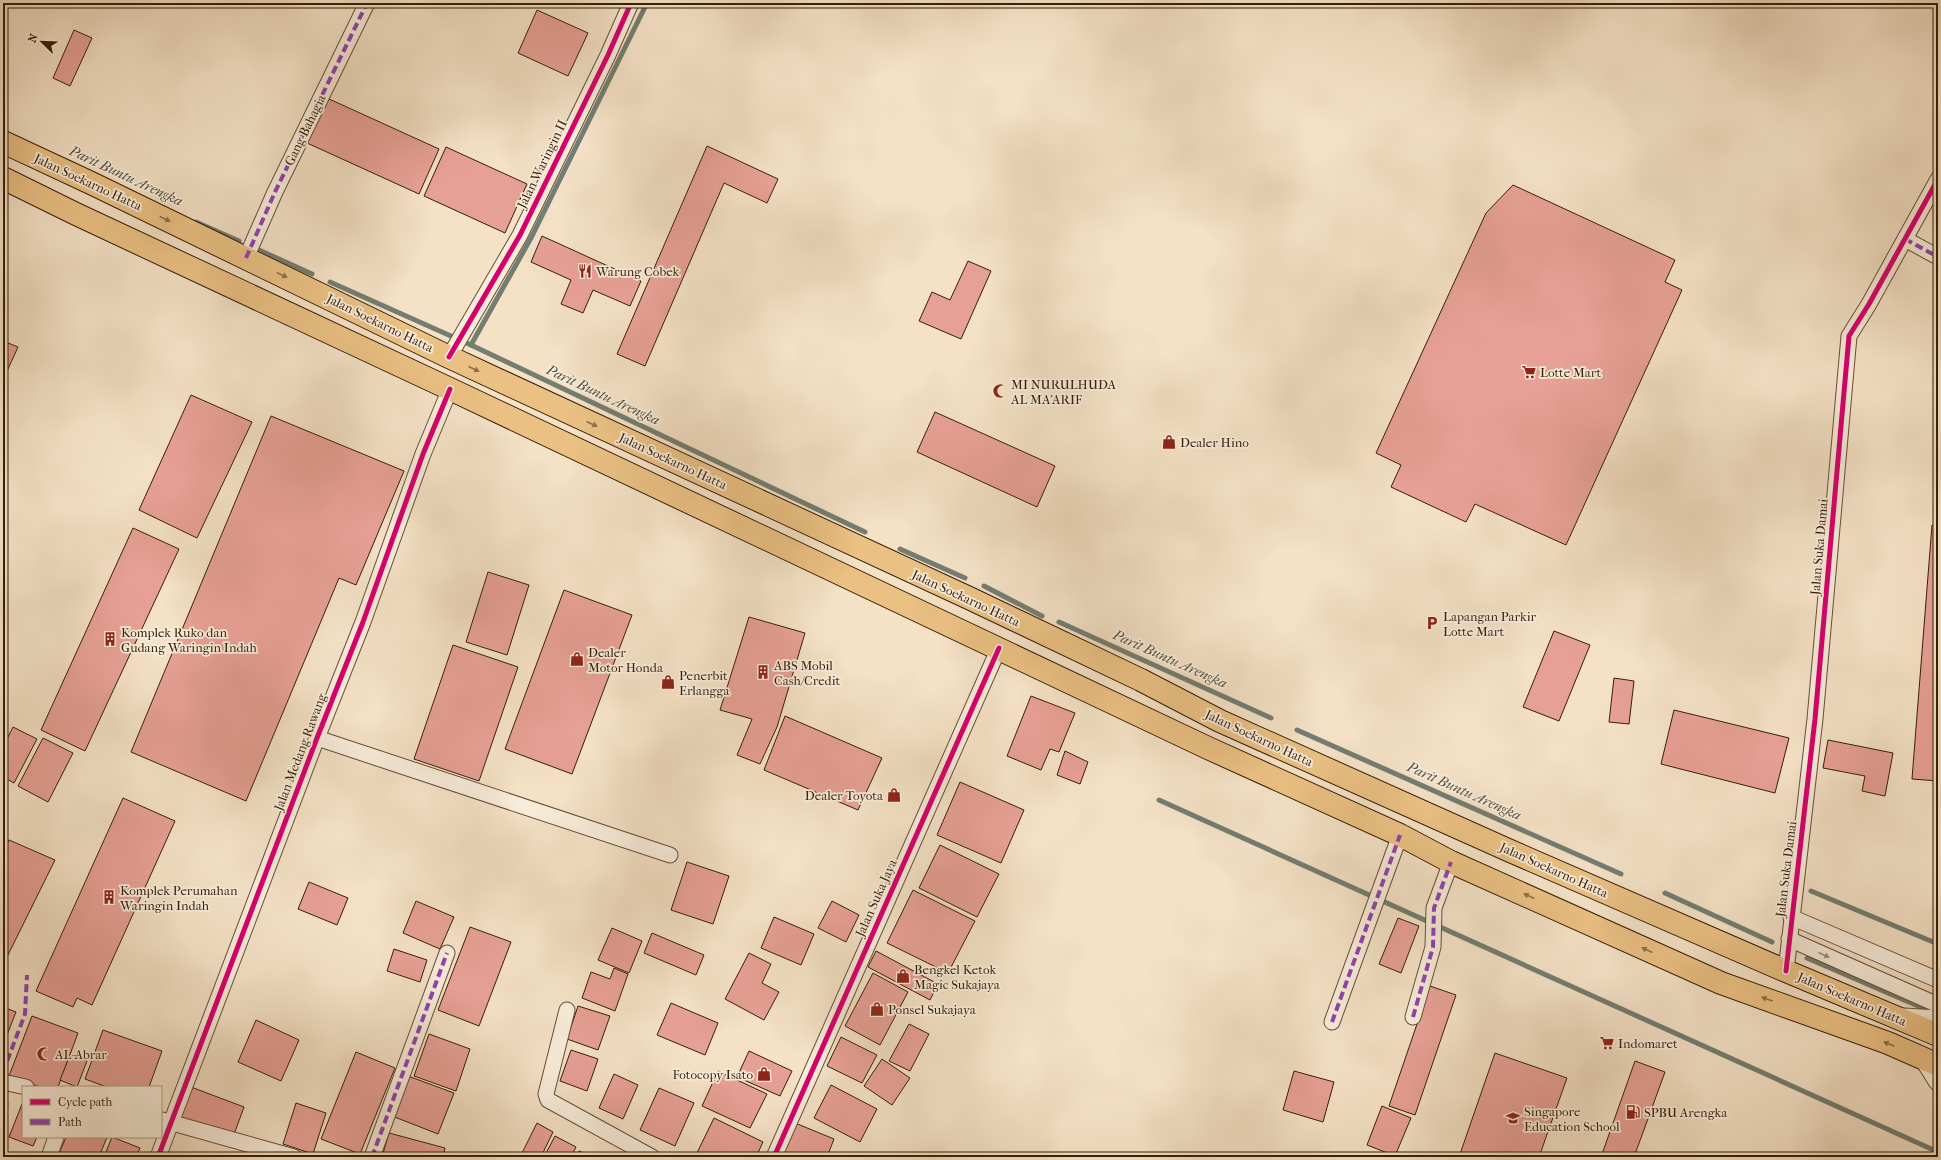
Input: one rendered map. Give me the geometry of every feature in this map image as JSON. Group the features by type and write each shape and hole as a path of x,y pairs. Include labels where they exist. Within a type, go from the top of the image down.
{"main road":[{"name":"Jalan Soekarno Hatta","path":"3,142 1141,680 1220,721 1786,972 1938,1035"},
{"name":"Jalan Soekarno Hatta","path":"3,178 76,214 450,389 1208,748 1400,835 1452,862 1721,983 1888,1043 1931,1063"},
{"path":"76,214 91,183"},
{"path":"1208,748 1220,721"}],"street":[{"name":"Gang Bahagia","path":"246,258 275,192 367,3"},
{"name":"Jalan Waringin II","path":"451,354 520,235 608,55 631,3"},
{"name":"Jalan Suka Damai","path":"1786,972 1791,917 1815,719 1849,336 1869,304 1938,179"},
{"path":"1905,239 1938,258"},
{"name":"Jalan Medang Rawang","path":"158,1157 166,1121 363,622 423,454 450,389"},
{"name":"Jalan Suka Jaya","path":"774,1157 999,648"},
{"path":"317,738 670,855"},
{"path":"1332,1022 1400,835"},
{"path":"1413,1017 1433,948 1434,908 1452,862"},
{"path":"1791,917 1938,980"},
{"path":"1789,939 1938,1005"},
{"path":"372,1157 447,953"},
{"path":"567,1010 546,1094 548,1100 652,1157"},
{"path":"1897,1018 1938,1020"},
{"name":"Jalan Soekarno Hatta","path":"1931,1063 1938,1081"},
{"path":"3,1082 22,1086"},
{"path":"166,1121 294,1157"},
{"path":"49,1157 56,1138"}],"building":[{"path":"537,10 588,33 568,76 518,53"},
{"path":"74,30 92,38 70,86 53,78"},
{"path":"327,98 439,149 419,194 307,143"},
{"path":"707,146 778,179 767,203 724,183 645,366 617,354"},
{"path":"446,147 527,184 505,233 424,196"},
{"name":"Lotte Mart","path":"1513,185 1675,260 1665,282 1682,290 1566,545 1475,504 1466,522 1391,487 1401,465 1376,453 1486,213"},
{"name":"Warung Cobek","path":"542,236 641,281 630,306 593,290 583,313 561,304 571,280 531,262"},
{"path":"968,261 991,271 961,339 919,321 932,292 950,300"},
{"path":"3,341 18,347 3,380"},
{"path":"191,395 252,422 197,538 139,510"},
{"path":"935,412 1055,466 1037,507 917,452"},
{"name":"Komplek Ruko dan Gudang Waringin Indah","path":"271,416 404,471 356,585 339,578 246,801 131,752"},
{"path":"1932,525 1938,525 1938,781 1912,779"},
{"name":"Komplek Ruko dan Gudang Waringin Indah","path":"133,528 179,549 85,751 41,730"},
{"path":"488,572 529,585 507,655 466,642"},
{"name":"Dealer Motor Honda","path":"564,590 632,615 572,774 505,749"},
{"name":"ABS Mobil Cash/Credit","path":"749,617 805,633 777,727 760,764 737,755 752,719 720,710"},
{"path":"1554,631 1590,645 1559,721 1523,707"},
{"path":"453,645 518,667 479,781 414,759"},
{"path":"1614,678 1634,681 1629,724 1609,722"},
{"path":"1031,696 1075,713 1059,752 1050,749 1041,770 1007,756"},
{"path":"1674,710 1789,738 1775,793 1661,764"},
{"path":"785,716 882,758 858,810 764,770"},
{"path":"13,727 37,739 14,783 3,777 3,747"},
{"path":"43,738 73,753 48,802 18,786"},
{"path":"1828,740 1893,753 1885,796 1862,791 1865,776 1823,768"},
{"path":"1065,751 1088,762 1080,784 1057,775"},
{"path":"960,782 1024,810 1001,863 937,835"},
{"name":"Komplek Perumahan Waringin Indah","path":"123,798 175,821 92,1005 77,998 73,1007 36,991"},
{"path":"9,840 55,860 3,965 3,852"},
{"path":"940,845 999,874 977,917 919,888"},
{"path":"687,862 729,876 713,924 671,910"},
{"path":"309,882 348,898 337,925 298,909"},
{"path":"913,890 975,921 948,973 887,943"},
{"path":"416,901 454,917 440,949 403,933"},
{"path":"832,901 859,915 846,942 818,928"},
{"path":"774,917 814,934 801,965 761,948"},
{"path":"1398,918 1419,926 1401,973 1379,964"},
{"path":"470,927 511,942 479,1026 438,1010"},
{"path":"612,928 642,941 629,973 598,960"},
{"path":"652,933 704,955 696,975 644,953"},
{"path":"394,949 427,960 420,982 387,971"},
{"name":"Bengkel Ketok Magic Sukajaya","path":"876,951 938,984 930,1000 868,967"},
{"path":"749,953 771,964 762,983 779,992 764,1020 725,999"},
{"path":"614,968 628,974 615,1011 582,998 591,972 610,979"},
{"name":"Ponsel Sukajaya","path":"873,973 908,992 880,1045 845,1026"},
{"path":"1430,986 1456,995 1415,1115 1389,1106"},
{"path":"671,1003 718,1023 705,1055 657,1035"},
{"path":"578,1006 610,1016 598,1050 567,1039"},
{"path":"3,1007 16,1012 3,1045"},
{"name":"AL-Abrar","path":"32,1016 78,1033 58,1086 37,1086 9,1076"},
{"path":"256,1020 299,1040 281,1081 238,1062"},
{"path":"909,1024 929,1034 910,1071 889,1061"},
{"path":"103,1030 162,1051 149,1086 104,1086 85,1079"},
{"path":"429,1034 470,1049 456,1091 414,1076"},
{"path":"841,1037 877,1055 862,1083 827,1066"},
{"path":"571,1050 598,1059 587,1091 560,1081"},
{"name":"Fotocopy Isato","path":"749,1051 792,1071 780,1096 737,1077"},
{"path":"356,1052 395,1068 360,1154 321,1139"},
{"name":"Singapore Education School","path":"1495,1053 1567,1078 1539,1157 1459,1157"},
{"path":"70,1055 87,1061 77,1086 60,1080"},
{"path":"882,1059 910,1078 892,1105 864,1086"},
{"path":"1635,1061 1665,1072 1634,1157 1601,1157"},
{"path":"718,1071 767,1094 750,1128 702,1106"},
{"path":"1294,1071 1334,1082 1323,1122 1283,1110"},
{"path":"614,1074 638,1085 623,1119 599,1108"},
{"path":"408,1076 454,1093 438,1134 392,1116"},
{"path":"831,1085 877,1109 860,1142 814,1118"},
{"path":"191,1087 244,1107 233,1137 180,1117"},
{"path":"659,1088 694,1103 675,1146 640,1130"},
{"path":"3,1102 8,1103 4,1130 3,1130"},
{"path":"296,1103 326,1113 313,1154 283,1144"},
{"path":"22,1104 22,1138 37,1138 33,1146 9,1137"},
{"path":"1382,1106 1411,1118 1395,1156 1367,1145"},
{"path":"714,1118 763,1142 756,1157 695,1157"},
{"path":"537,1123 553,1132 541,1157 520,1157"},
{"path":"795,1123 834,1139 827,1157 781,1157"},
{"path":"389,1133 445,1148 443,1157 382,1157"},
{"path":"555,1136 576,1147 571,1157 544,1157"},
{"path":"66,1138 107,1138 99,1157 58,1156"},
{"path":"112,1138 140,1148 136,1157 104,1157"},
{"path":"579,1151 593,1157 576,1157"}],"waterway":[{"path":"471,345 531,238 647,3"},
{"name":"Parit Buntu Arengka","path":"196,222 239,241"},
{"name":"Parit Buntu Arengka","path":"259,250 312,274"},
{"name":"Parit Buntu Arengka","path":"330,282 471,345 865,532"},
{"name":"Parit Buntu Arengka","path":"900,549 965,578"},
{"name":"Parit Buntu Arengka","path":"984,586 1042,616"},
{"name":"Parit Buntu Arengka","path":"1059,622 1271,718"},
{"name":"Parit Buntu Arengka","path":"1297,730 1621,874"},
{"path":"1159,800 1938,1152"},
{"path":"1811,891 1938,944"},
{"name":"Parit Buntu Arengka","path":"1665,893 1772,942"},
{"name":"Parit Buntu Arengka","path":"1807,958 1932,1012"}],"marked path":[{"path":"246,258 275,192 367,3"},
{"path":"1905,239 1938,257"},
{"path":"1332,1022 1400,835"},
{"path":"1413,1017 1433,947 1434,908 1451,862"},
{"path":"372,1157 447,953"},
{"path":"3,1072 25,1014 27,975"}],"cycle path":[{"path":"449,357 520,235 608,55 631,3"},
{"path":"1786,971 1815,719 1849,336 1869,304 1938,179"},
{"path":"158,1157 317,738 363,622 423,454 450,389"},
{"path":"774,1157 999,648"}],"place":[{"name":"Warung Cobek","path":"585,271"},
{"name":"Lotte Mart","path":"1529,372"},
{"name":"MI NURULHUDA AL MA'ARIF","path":"1000,391"},
{"name":"Dealer Hino","path":"1169,442"},
{"name":"Lapangan Parkir Lotte Mart","path":"1432,623"},
{"name":"Komplek Ruko dan Gudang Waringin Indah","path":"110,639"},
{"name":"Dealer Motor Honda","path":"577,659"},
{"name":"ABS Mobil Cash/Credit","path":"763,672"},
{"name":"Penerbit Erlangga","path":"668,682"},
{"name":"Dealer Toyota","path":"894,795"},
{"name":"Komplek Perumahan Waringin Indah","path":"109,897"},
{"name":"Bengkel Ketok Magic Sukajaya","path":"903,976"},
{"name":"Ponsel Sukajaya","path":"877,1009"},
{"name":"Indomaret","path":"1607,1043"},
{"name":"AL-Abrar","path":"44,1054"},
{"name":"Fotocopy Isato","path":"764,1074"},
{"name":"SPBU Arengka","path":"1633,1112"},
{"name":"Singapore Education School","path":"1513,1118"}]}
